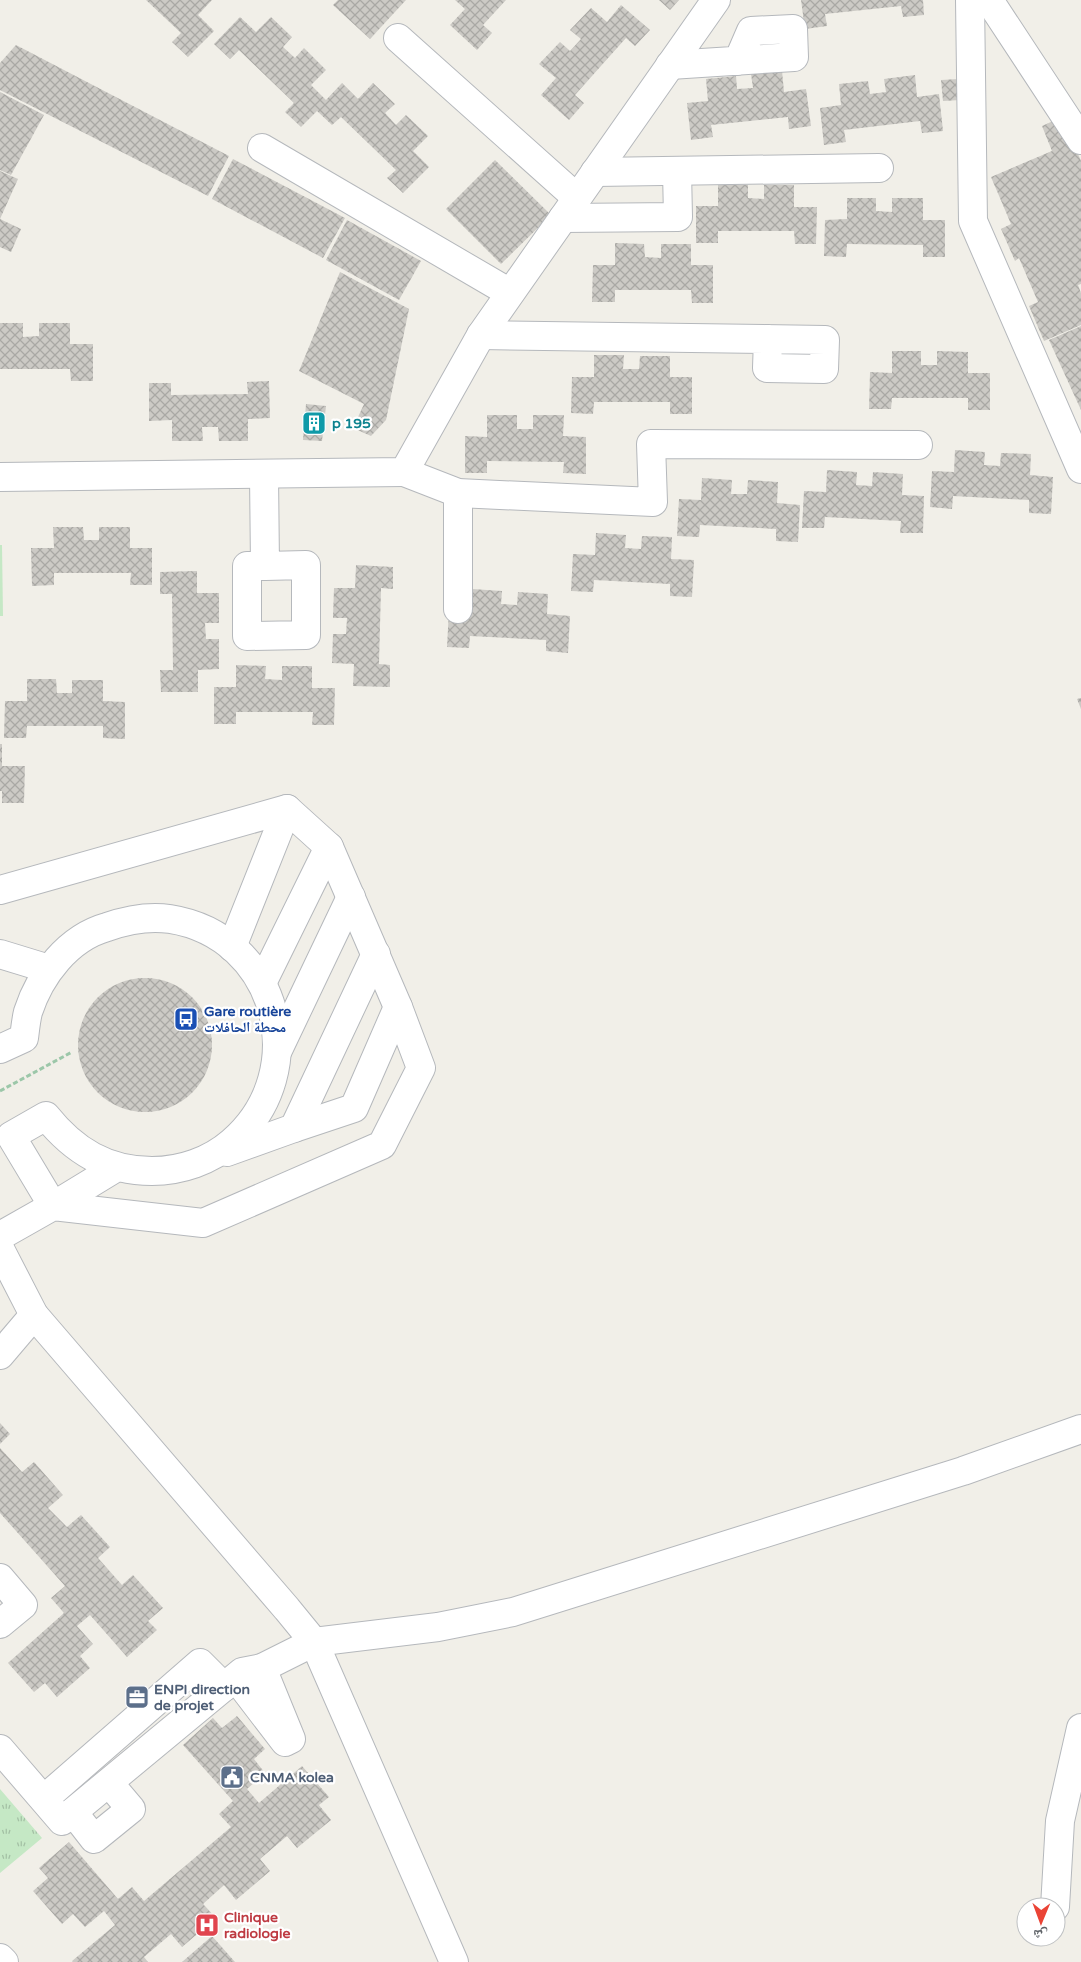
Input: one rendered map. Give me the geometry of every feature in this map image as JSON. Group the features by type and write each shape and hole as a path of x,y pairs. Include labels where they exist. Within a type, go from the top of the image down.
{"street":[{"path":"404,472 482,335 510,292 716,0"},
{"path":"970,0 973,221 1081,469"},
{"path":"989,0 1081,140"},
{"path":"398,38 570,208 678,217 677,171"},
{"path":"670,66 738,61"},
{"path":"262,148 510,292"},
{"path":"595,172 879,168"},
{"path":"482,335 768,340"},
{"path":"0,477 404,472 458,493 652,502 651,444 918,445"},
{"path":"264,474 265,566"},
{"path":"458,493 458,609"},
{"path":"53,1206 203,1224 382,1145 421,1068 376,954 329,847 287,809"},
{"path":"0,890 287,809"},
{"path":"232,947 287,809"},
{"path":"262,983 329,847"},
{"path":"278,1050 351,897"},
{"path":"0,1050 24,1038 28,1014 36,991 49,969 64,952 82,938 124,921 140,919 170,919 192,925 213,934 232,947 248,963 262,983 271,1004 277,1026 278,1050 275,1073 268,1095 257,1115 242,1133 225,1148 205,1159"},
{"path":"0,954 49,969"},
{"path":"294,1128 376,954"},
{"path":"53,1206 11,1136 46,1116 60,1133 77,1148 96,1159 117,1167 140,1171 162,1171 184,1167 354,1108 398,1007"},
{"path":"0,1236 117,1167"},
{"path":"0,1249 34,1314 314,1642 454,1962"},
{"path":"0,1355 34,1314"},
{"path":"0,1750 62,1820 242,1672 262,1668 314,1642 438,1627 513,1612 963,1472 1081,1429"},
{"path":"0,1578 23,1605 0,1624"},
{"path":"44,1799 200,1663 230,1683 285,1742 291,1738 262,1668"},
{"path":"1056,1897 1060,1821 1078,1759 1081,1728"},
{"path":"0,1958 4,1962"}],"path":[{"path":"0,1090 72,1052"}],"green space":[{"path":"0,545 2,545 3,616 0,616"},
{"path":"0,1789 42,1838 0,1873"}],"building":[{"path":"146,0 212,0 198,15 214,31 188,57 172,42 181,33"},
{"path":"338,0 406,0 370,39 333,5"},
{"path":"455,0 506,0 483,25 492,33 477,50 450,25 465,9"},
{"path":"659,0 679,0 670,10"},
{"path":"801,0 923,0 924,15 903,17 901,6 825,14 827,26 805,29"},
{"path":"621,5 650,30 635,46 626,38 575,95 584,103 569,120 541,95 556,78 539,64 560,42 570,51 581,39 570,30 591,8 607,22"},
{"path":"240,17 256,32 271,17 292,37 283,47 295,58 304,48 326,70 311,85 326,100 342,83 358,99 373,83 395,104 385,113 396,125 406,115 428,136 413,151 429,167 403,193 387,178 396,170 341,117 332,125 317,111 301,127 285,112 294,103 239,50 230,59 214,44"},
{"path":"16,45 229,156 208,196 0,90 0,63"},
{"path":"782,71 784,92 806,89 811,126 789,129 788,117 711,125 713,137 691,140 687,103 708,101 706,79 736,76 737,89 753,88 751,74"},
{"path":"915,75 917,97 939,94 943,131 922,133 920,121 844,130 846,142 824,145 820,108 841,105 839,84 868,81 870,94 886,92 884,79"},
{"path":"959,79 961,100 943,101 941,80"},
{"path":"0,92 44,115 11,175 0,170"},
{"path":"1062,117 1081,161 1081,284 1078,285 1081,293 1081,325 1044,341 1029,306 1038,302 1019,258 1015,261 1001,229 1011,224 991,177 1052,151 1042,126"},
{"path":"233,159 345,218 323,258 212,199"},
{"path":"495,160 551,215 501,264 446,209"},
{"path":"0,171 18,179 0,219"},
{"path":"718,184 748,185 748,198 764,199 764,185 794,185 794,207 817,207 816,244 795,244 794,231 718,231 718,243 696,243 696,206 718,206"},
{"path":"847,198 876,198 876,211 892,212 892,198 923,198 923,220 945,220 945,257 923,257 923,245 847,244 846,257 824,256 825,220 847,219"},
{"path":"0,219 21,229 11,252 0,247"},
{"path":"347,220 421,261 399,300 326,260"},
{"path":"615,243 644,244 645,257 661,258 661,244 691,244 691,265 713,265 713,303 692,303 691,290 615,290 615,302 592,302 593,265 615,265"},
{"path":"340,272 409,309 386,420 371,436 353,428 364,404 299,371"},
{"path":"0,323 23,323 23,337 39,336 39,323 70,323 70,344 93,344 93,381 71,381 70,369 0,369"},
{"path":"1081,326 1081,410 1049,340"},
{"path":"892,351 921,351 921,365 937,365 937,351 968,352 968,373 990,373 990,410 968,410 968,398 892,398 891,409 869,409 870,372 892,373"},
{"path":"594,355 624,355 623,369 639,369 640,356 670,356 670,377 692,377 692,414 670,414 670,402 594,402 593,414 571,413 572,377 594,377"},
{"path":"269,381 270,418 248,419 248,441 219,441 218,427 202,427 203,441 172,441 172,420 149,421 149,383 171,383 171,395 248,394 247,382"},
{"name":"p 195","path":"306,404 326,406 322,441 303,440"},
{"path":"487,415 517,415 517,429 533,429 533,415 564,415 563,436 586,437 586,474 563,473 564,462 487,461 487,473 465,473 465,436 487,437"},
{"path":"955,450 985,452 984,465 1000,466 1001,453 1031,454 1030,475 1053,477 1051,514 1029,513 1029,500 953,496 952,509 930,507 932,471 954,472"},
{"path":"827,470 857,472 856,485 872,486 873,472 903,474 902,495 924,496 923,533 900,533 901,521 825,517 824,528 802,528 804,491 826,492"},
{"path":"702,478 732,480 731,494 747,494 748,480 778,482 777,503 800,505 798,542 776,541 776,529 700,525 699,537 677,536 679,499 701,500"},
{"path":"53,527 83,527 84,540 99,540 99,527 130,527 130,548 152,548 152,585 130,585 131,573 54,573 54,585 32,586 31,548 54,548"},
{"path":"596,533 626,535 625,548 641,549 642,536 672,537 671,559 694,560 692,597 670,596 670,584 594,580 593,592 571,591 573,554 595,555"},
{"path":"356,565 393,567 393,589 381,588 379,664 390,665 390,687 353,686 354,664 332,663 333,634 346,634 347,618 333,618 334,588 355,588"},
{"path":"197,571 197,593 219,593 219,623 205,623 206,639 219,639 219,669 198,670 198,692 161,692 160,670 173,670 172,594 160,594 160,572"},
{"path":"472,589 502,591 501,604 517,605 518,592 548,594 547,614 570,616 568,653 546,651 546,640 470,636 469,648 447,647 449,610 471,611"},
{"path":"236,665 266,666 265,679 282,680 282,666 312,666 312,688 335,688 334,725 312,725 313,712 236,712 236,724 214,724 214,687 236,687"},
{"path":"27,679 56,679 57,693 72,693 72,680 103,680 103,701 125,702 125,739 103,738 103,726 27,726 26,738 4,738 5,701 27,701"},
{"path":"1081,698 1081,709 1077,699"},
{"path":"0,744 2,744 2,766 25,766 24,803 2,803 2,791 0,791"},
{"path":"145,978 171,983 182,989 192,998 201,1008 207,1019 212,1045 207,1071 201,1082 192,1092 182,1101 171,1107 145,1112 119,1107 108,1101 98,1092 89,1082 83,1071 78,1045 83,1019 89,1008 98,998 108,989 119,983"},
{"path":"0,1423 10,1434 0,1444"},
{"path":"0,1448 22,1472 34,1462 63,1495 48,1508 67,1527 81,1515 110,1547 98,1558 122,1585 133,1575 163,1608 148,1621 157,1630 127,1657 90,1615 77,1626 93,1644 80,1656 90,1668 57,1697 45,1683 34,1692 8,1663 64,1613 51,1598 65,1586 0,1513"},
{"path":"237,1716 265,1749 254,1759 265,1773 247,1789 259,1803 302,1766 329,1797 319,1805 331,1820 297,1848 287,1836 260,1859 270,1871 236,1900 224,1885 203,1904 216,1918 182,1947 171,1934 144,1957 148,1962 73,1962 115,1925 104,1911 85,1927 73,1914 62,1924 33,1891 48,1878 39,1868 69,1842 118,1899 132,1887 144,1901 231,1827 219,1814 233,1801 183,1745 213,1718 222,1728"},
{"path":"212,1936 235,1962 182,1962"}],"place":[{"name":"p 195","path":"314,423"},
{"name":"Gare routière محطة الحافلات","path":"186,1019"},
{"name":"ENPI direction de projet","path":"137,1697"},
{"name":"CNMA kolea","path":"232,1777"},
{"name":"Clinique radiologie","path":"207,1925"}]}
